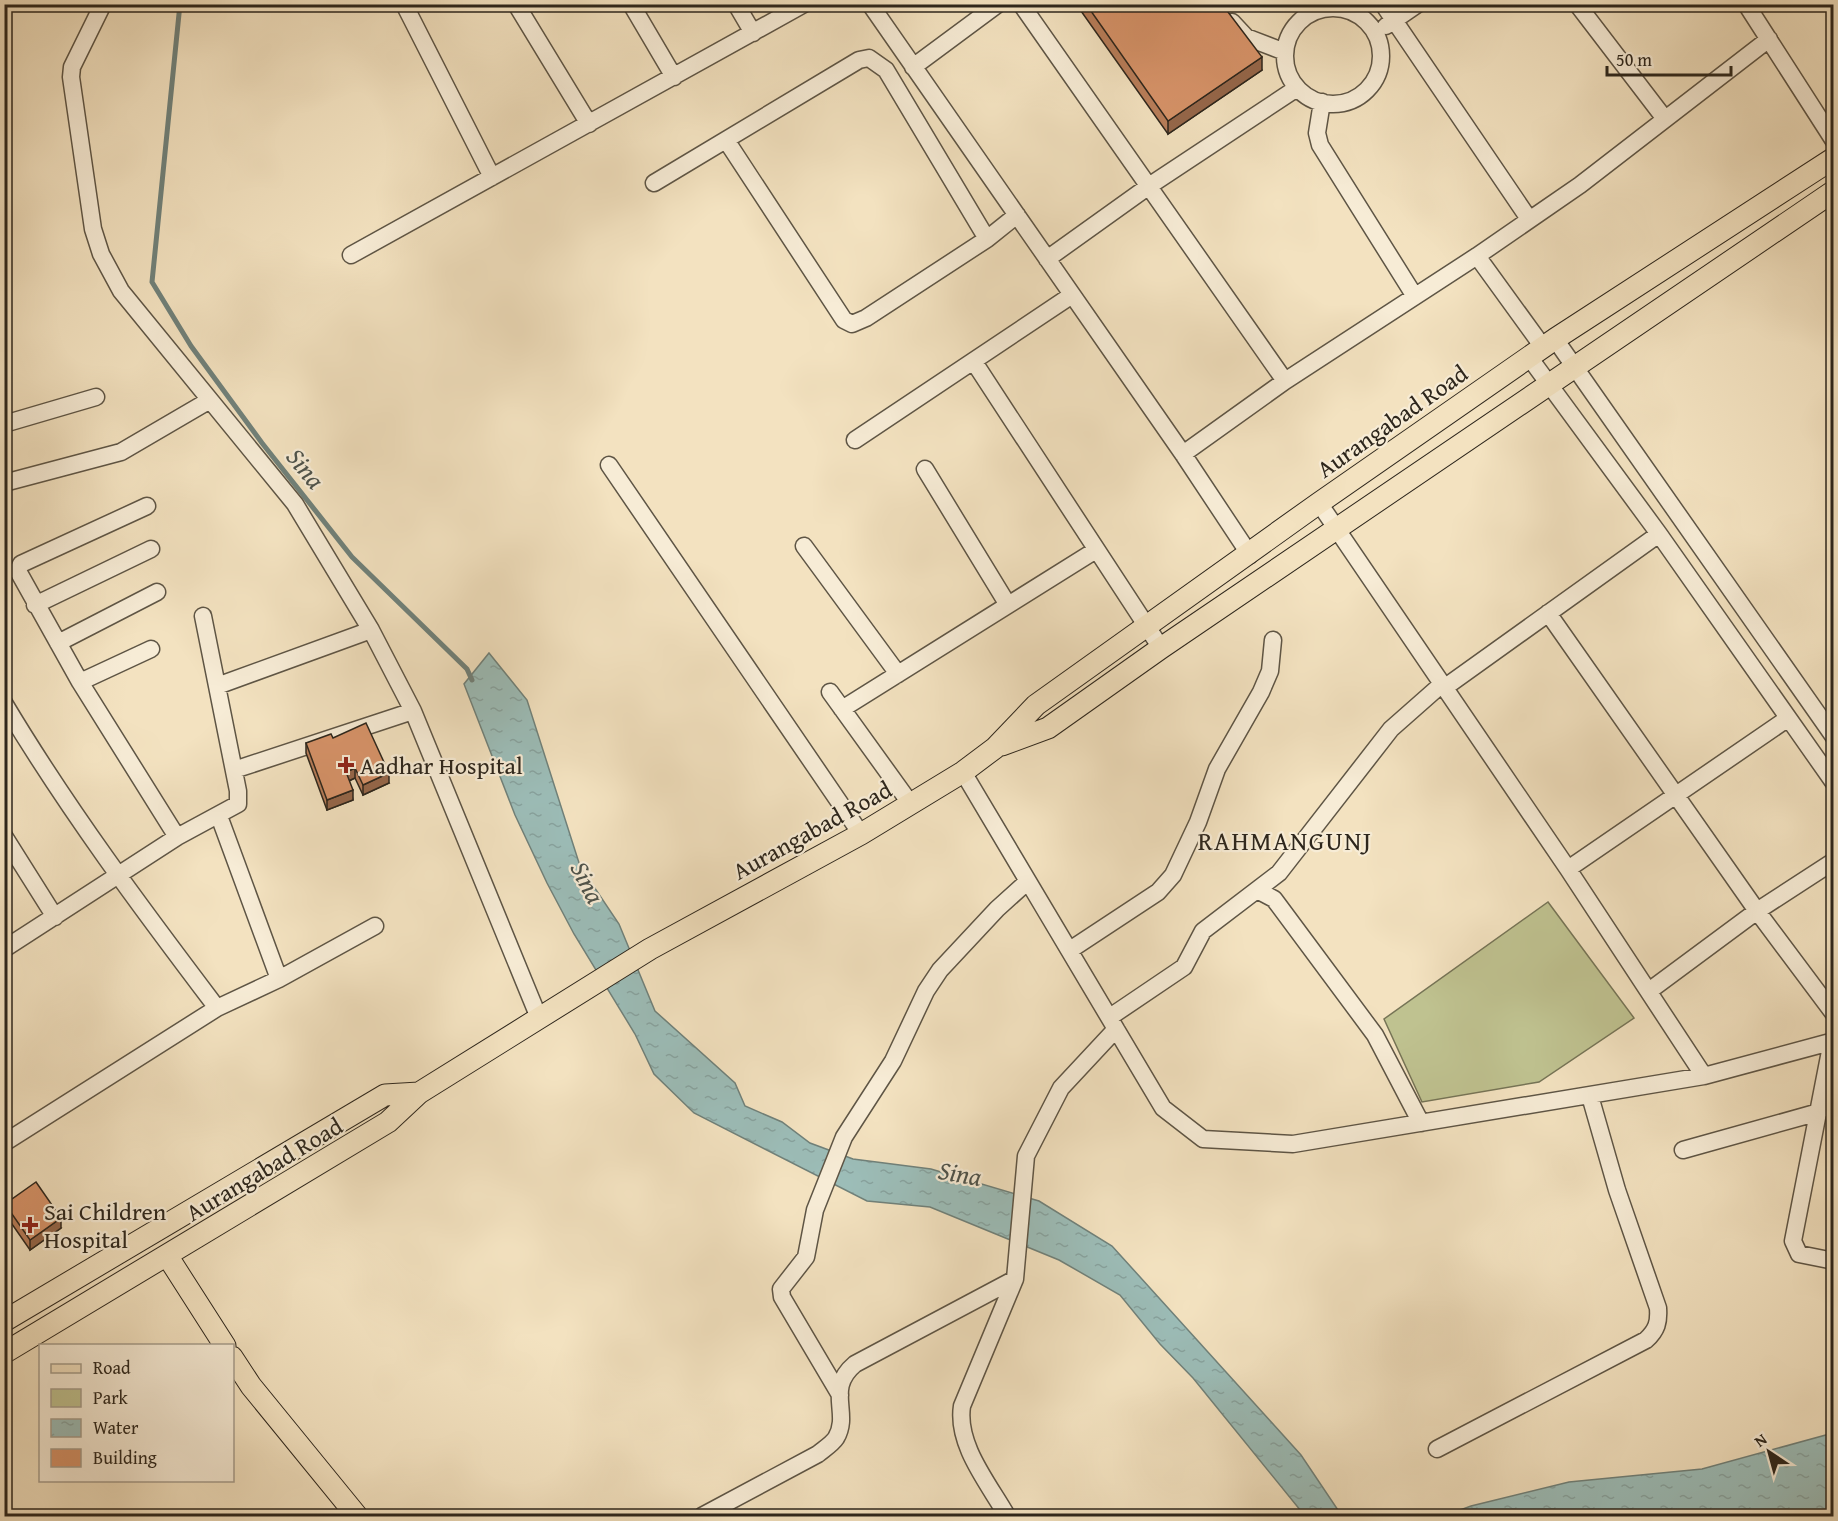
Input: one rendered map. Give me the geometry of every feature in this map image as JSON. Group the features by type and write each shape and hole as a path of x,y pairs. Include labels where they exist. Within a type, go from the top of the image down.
{"main road":[{"path":"1833,159 1831,171 1833,179"},
{"name":"Aurangabad Road","path":"4,1353 168,1257 388,1122 419,1093 650,949 861,834 963,772 995,748 1036,705 1250,555 1319,503 1543,347 1833,159"},
{"name":"Aurangabad Road","path":"995,748 1047,728 1833,191"},
{"name":"Aurangabad Road","path":"4,1322 385,1095 419,1093"},
{"path":"168,1257 224,1344"},
{"path":"234,1360 251,1386 357,1516"}],"street":[{"path":"103,4 72,67 70,77 96,241 117,285 306,519 371,630 413,711 539,1018"},
{"path":"404,4 492,177"},
{"path":"516,4 589,124"},
{"path":"631,4 674,77"},
{"path":"736,4 753,33"},
{"path":"351,255 804,4"},
{"path":"870,4 1183,454 1250,555"},
{"path":"914,67 998,4"},
{"path":"1021,4 1285,381"},
{"path":"1383,4 1529,219"},
{"path":"1376,34 1418,4"},
{"path":"1577,4 1665,119"},
{"path":"1746,4 1833,141"},
{"path":"1221,6 1246,37 1285,52"},
{"path":"1326,8 1342,8 1357,14 1370,24 1376,34 1381,53 1379,69 1372,84 1361,95 1347,102 1322,102 1303,94 1297,88 1286,68 1285,52 1289,36 1298,23 1311,13 1326,8"},
{"path":"1183,454 1285,381 1477,256 1580,185 1769,39"},
{"path":"654,183 859,60 868,58 886,70 987,239"},
{"path":"1047,259 1149,186 1297,88"},
{"path":"1322,102 1317,133 1320,145 1414,295"},
{"path":"726,140 844,320 852,324 866,318 987,239 1017,215"},
{"path":"1477,256 1543,347 1574,366 1833,737"},
{"path":"855,440 1072,295"},
{"path":"1543,347 1549,384 1659,534 1833,783"},
{"path":"974,362 1161,648"},
{"path":"4,424 96,397"},
{"path":"4,483 121,452 210,400"},
{"path":"609,465 861,834"},
{"path":"925,469 1008,605"},
{"path":"1319,503 1568,869 1704,1076"},
{"path":"147,506 19,566 18,571 80,681 177,837"},
{"path":"1007,1516 969,1449 959,1421 962,1406 1016,1272 1026,1156 1061,1088 1113,1023 1184,967 1203,931 1279,873 1391,729 1443,686 1659,534"},
{"path":"804,546 898,674"},
{"path":"35,604 151,549"},
{"path":"842,709 1096,550"},
{"path":"58,643 157,591"},
{"path":"1548,613 1757,911 1833,1014"},
{"path":"4,949 177,837 238,804 234,770 203,616"},
{"path":"217,686 371,630"},
{"path":"1070,950 1158,892 1173,875 1198,822 1217,769 1261,692 1270,670 1273,640"},
{"path":"80,681 151,649"},
{"path":"830,692 910,803"},
{"path":"4,703 48,775 117,875 217,1008"},
{"path":"234,770 413,711"},
{"path":"1568,869 1787,719"},
{"path":"963,772 1163,1108 1203,1138 1293,1144 1704,1076 1833,1041 1793,1241 1799,1254 1833,1261"},
{"path":"219,816 279,979"},
{"path":"4,836 56,917"},
{"path":"1649,991 1757,911 1833,861"},
{"path":"840,1396 782,1297 781,1289 806,1257 814,1210 844,1137 893,1061 926,991 940,970 997,909 1028,881"},
{"path":"1257,890 1274,899 1362,1015 1376,1035 1421,1124"},
{"path":"4,1122 9,1141 217,1008 279,979 375,926"},
{"path":"1437,1449 1646,1340 1654,1333 1659,1321 1658,1308 1617,1190 1590,1096"},
{"path":"1683,1150 1819,1112"},
{"path":"702,1516 818,1454 835,1440 840,1430 840,1382 855,1364 1016,1272"}],"green space":[{"path":"1548,902 1634,1018 1539,1082 1422,1102 1384,1019"}],"water":[{"path":"489,653 527,700 580,866 619,924 655,1011 735,1083 745,1106 782,1122 810,1143 853,1159 931,1169 1039,1201 1112,1246 1301,1455 1342,1516 1305,1516 1193,1378 1160,1344 1120,1295 1059,1260 930,1207 867,1201 694,1113 654,1074 635,1034 574,934 515,815 464,684"},
{"path":"1833,1433 1833,1516 1444,1516 1471,1506 1569,1482 1702,1469"}],"building":[{"path":"1086,4 1222,4 1262,57 1168,121"},
{"path":"366,723 389,773 363,785 355,768 346,772 353,790 327,800 306,743 331,734 333,738"},
{"path":"36,1182 61,1218 30,1240 5,1204"}],"waterway":[{"name":"Sina","path":"180,4 152,282 191,346 262,443 352,557 467,669 472,680"}],"place":[{"name":"Aadhar Hospital","path":"346,765"},
{"name":"Sai Children Hospital","path":"30,1225"}],"district":[{"name":"RAHMANGUNJ","path":"1285,840"}]}
